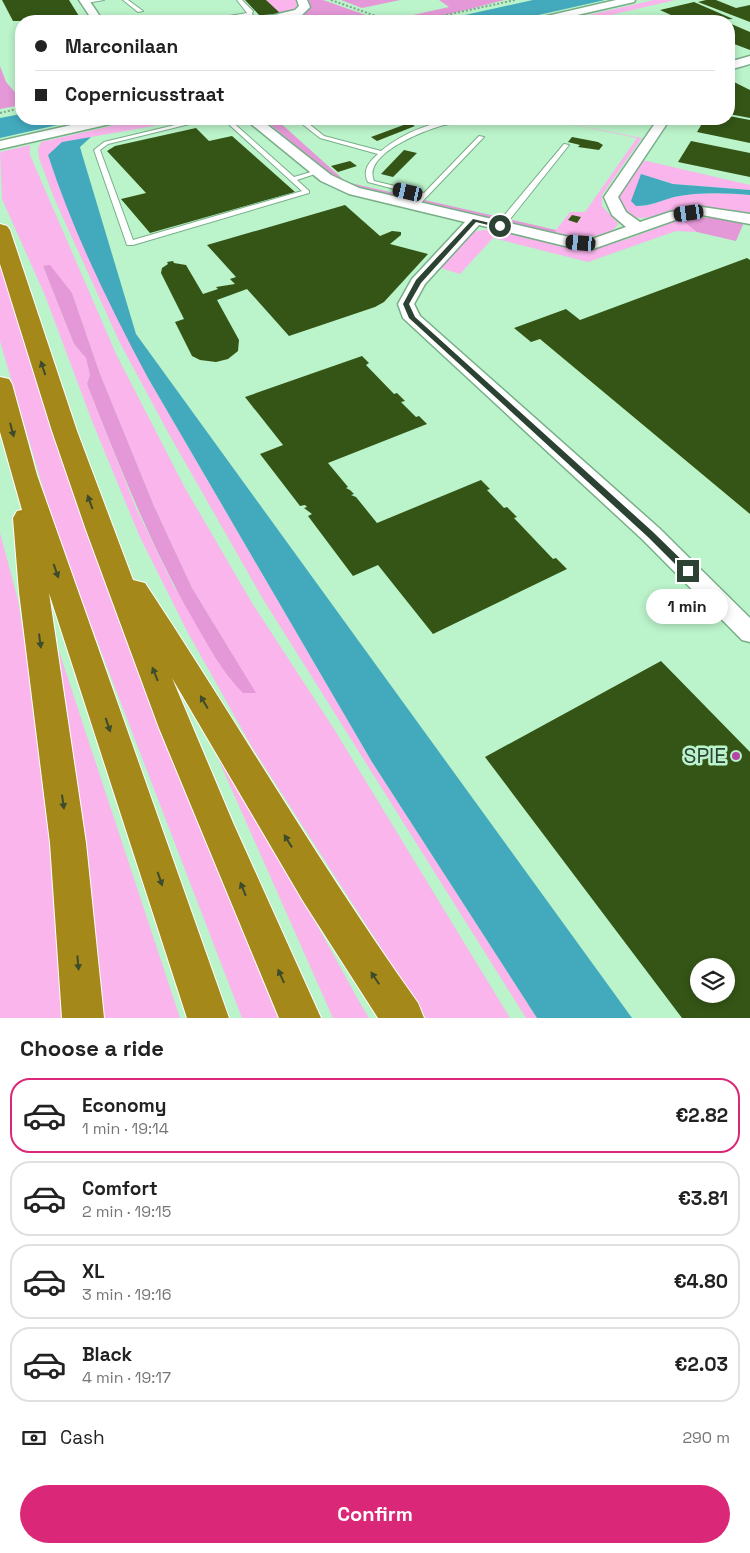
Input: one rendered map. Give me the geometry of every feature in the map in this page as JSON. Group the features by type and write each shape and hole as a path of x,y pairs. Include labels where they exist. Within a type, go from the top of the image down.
{"highway":[{"path":"0,230 53,397 134,623 262,934 300,1018"},
{"path":"0,384 24,475 208,1018"},
{"path":"24,475 34,592 68,843 83,1018"},
{"path":"106,548 182,664 225,740 343,930 402,1018"}],"street":[{"path":"290,15 305,8 302,0"},
{"path":"564,15 630,0"},
{"path":"85,1 94,15"},
{"path":"735,64 750,60"},
{"path":"0,145 88,125"},
{"path":"259,125 326,178 354,190 420,200 475,220 570,242 593,244 675,215 702,211 750,219"},
{"path":"637,227 626,222 616,210 611,197 660,125"},
{"path":"475,220 418,282 406,304 412,318 650,534 750,633"}],"lane":[{"path":"85,1 102,0"},
{"path":"125,0 140,11"},
{"path":"239,0 251,12 243,15"},
{"path":"182,125 106,143 97,150 130,243 308,192 233,125"},
{"path":"307,125 322,137 382,153"},
{"path":"438,125 389,146 368,170 371,182 420,200 481,137"},
{"path":"500,226 566,145"},
{"path":"293,179 318,172"}],"path":[{"path":"331,0 373,15"},
{"path":"446,15 515,0"},
{"path":"0,113 15,109"}],"shaded area":[{"path":"266,0 298,0 300,8 280,14"},
{"path":"306,0 323,0 366,15 299,15 310,7"},
{"path":"341,0 400,0 362,8"},
{"path":"439,0 505,0 442,15 413,15 449,7"},
{"path":"654,0 675,0 611,15 588,15"},
{"path":"0,66 6,82 15,92 15,106 0,109"},
{"path":"116,125 159,125 91,137 48,155 79,235 148,378 372,762 537,1018 526,1018 263,599 169,434 120,343 54,198 39,158 38,149 41,142"},
{"path":"271,125 283,125 346,182 556,230 555,235 361,189 328,174"},
{"path":"574,125 642,138 602,195 602,206 618,223 614,229 600,235 570,237 555,235 556,230 570,212 585,212 637,138"},
{"path":"30,145 30,155 117,356 185,488 252,603 334,729 510,1018 426,1018 252,747 187,631 139,535 92,421 44,293 2,199 0,152","holes":["43,266 72,293 100,374 154,506 192,588 255,692 174,587 135,506 87,384 90,375 86,358 74,344"]},
{"path":"642,160 750,185 750,190 673,184 662,180 636,206 693,194 722,193 750,195 750,217 706,208 676,209 642,218 629,214 615,201"},
{"path":"697,217 744,222 736,241 697,232 680,219"},
{"path":"680,219 697,232 676,231 588,262 493,238 460,274 441,268 469,234 480,231 507,232 565,247 590,248 629,238"},
{"path":"0,260 166,744 278,1018 242,1018 58,539 0,341"},
{"path":"50,265 72,293 100,374 154,506 192,588 256,693 243,693 222,668 178,592 149,534 87,384 90,375 86,358 74,344 43,266"},
{"path":"0,533 18,600 26,652 47,809 70,1018 0,1018"},
{"path":"47,615 180,1018 96,1018"},
{"path":"189,693 360,1003 369,1018 333,1018"}],"water":[{"path":"533,0 605,0 539,15 465,15"},
{"path":"15,115 15,125 57,125 0,138 0,118"},
{"path":"91,137 80,147 136,334 632,1018 537,1018 372,762 148,378 93,269 48,155 62,142"},
{"path":"641,174 673,184 750,190 750,195 722,193 693,194 636,206 631,201"}],"building":[{"path":"2,0 69,0 78,15 15,15 15,21 13,21"},
{"path":"245,0 266,0 280,13 267,15 259,15"},
{"path":"716,0 736,8 750,5 750,22 735,15 698,2"},
{"path":"694,2 724,15 671,15 660,10"},
{"path":"735,26 750,32 750,50 735,44"},
{"path":"735,82 750,90 750,118 735,115"},
{"path":"735,117 750,120 750,143 697,132 701,125 735,125"},
{"path":"404,125 415,126 377,141 371,137"},
{"path":"196,128 209,141 232,136 295,192 150,233 121,199 146,193 107,151 115,146"},
{"path":"572,137 598,142 603,145 599,150 578,147 580,145 568,142"},
{"path":"691,141 750,153 750,177 678,162"},
{"path":"404,150 417,153 393,177 381,174"},
{"path":"350,161 357,166 338,172 331,166"},
{"path":"345,205 380,236 392,231 401,232 401,235 390,244 428,254 384,302 375,307 289,336 247,289 217,300 239,340 238,351 228,359 216,362 200,360 192,356 175,322 184,319 161,273 162,268 168,264 167,262 173,261 174,263 186,265 203,294 218,289 216,287 235,284 230,279 236,277 207,245"},
{"path":"572,215 581,217 577,223 568,220"},
{"path":"747,258 750,260 750,514 540,339 531,342 514,328 566,309 580,320"},
{"path":"362,356 369,363 366,365 394,394 397,393 405,401 401,402 416,417 419,416 427,424 328,463 348,487 346,488 354,494 351,495 356,497 377,523 481,480 490,489 487,490 504,508 507,507 517,517 514,518 553,559 556,558 567,569 433,634 378,565 353,576 308,516 312,514 304,508 307,507 305,505 300,506 260,454 283,445 245,397"},
{"path":"661,661 750,752 750,1018 682,1018 485,757"}],"place":[{"name":"SPIE","path":"736,756"}],"route":[{"path":"500,226 475,220 418,282 406,304 412,318 650,534 688,571"}]}
